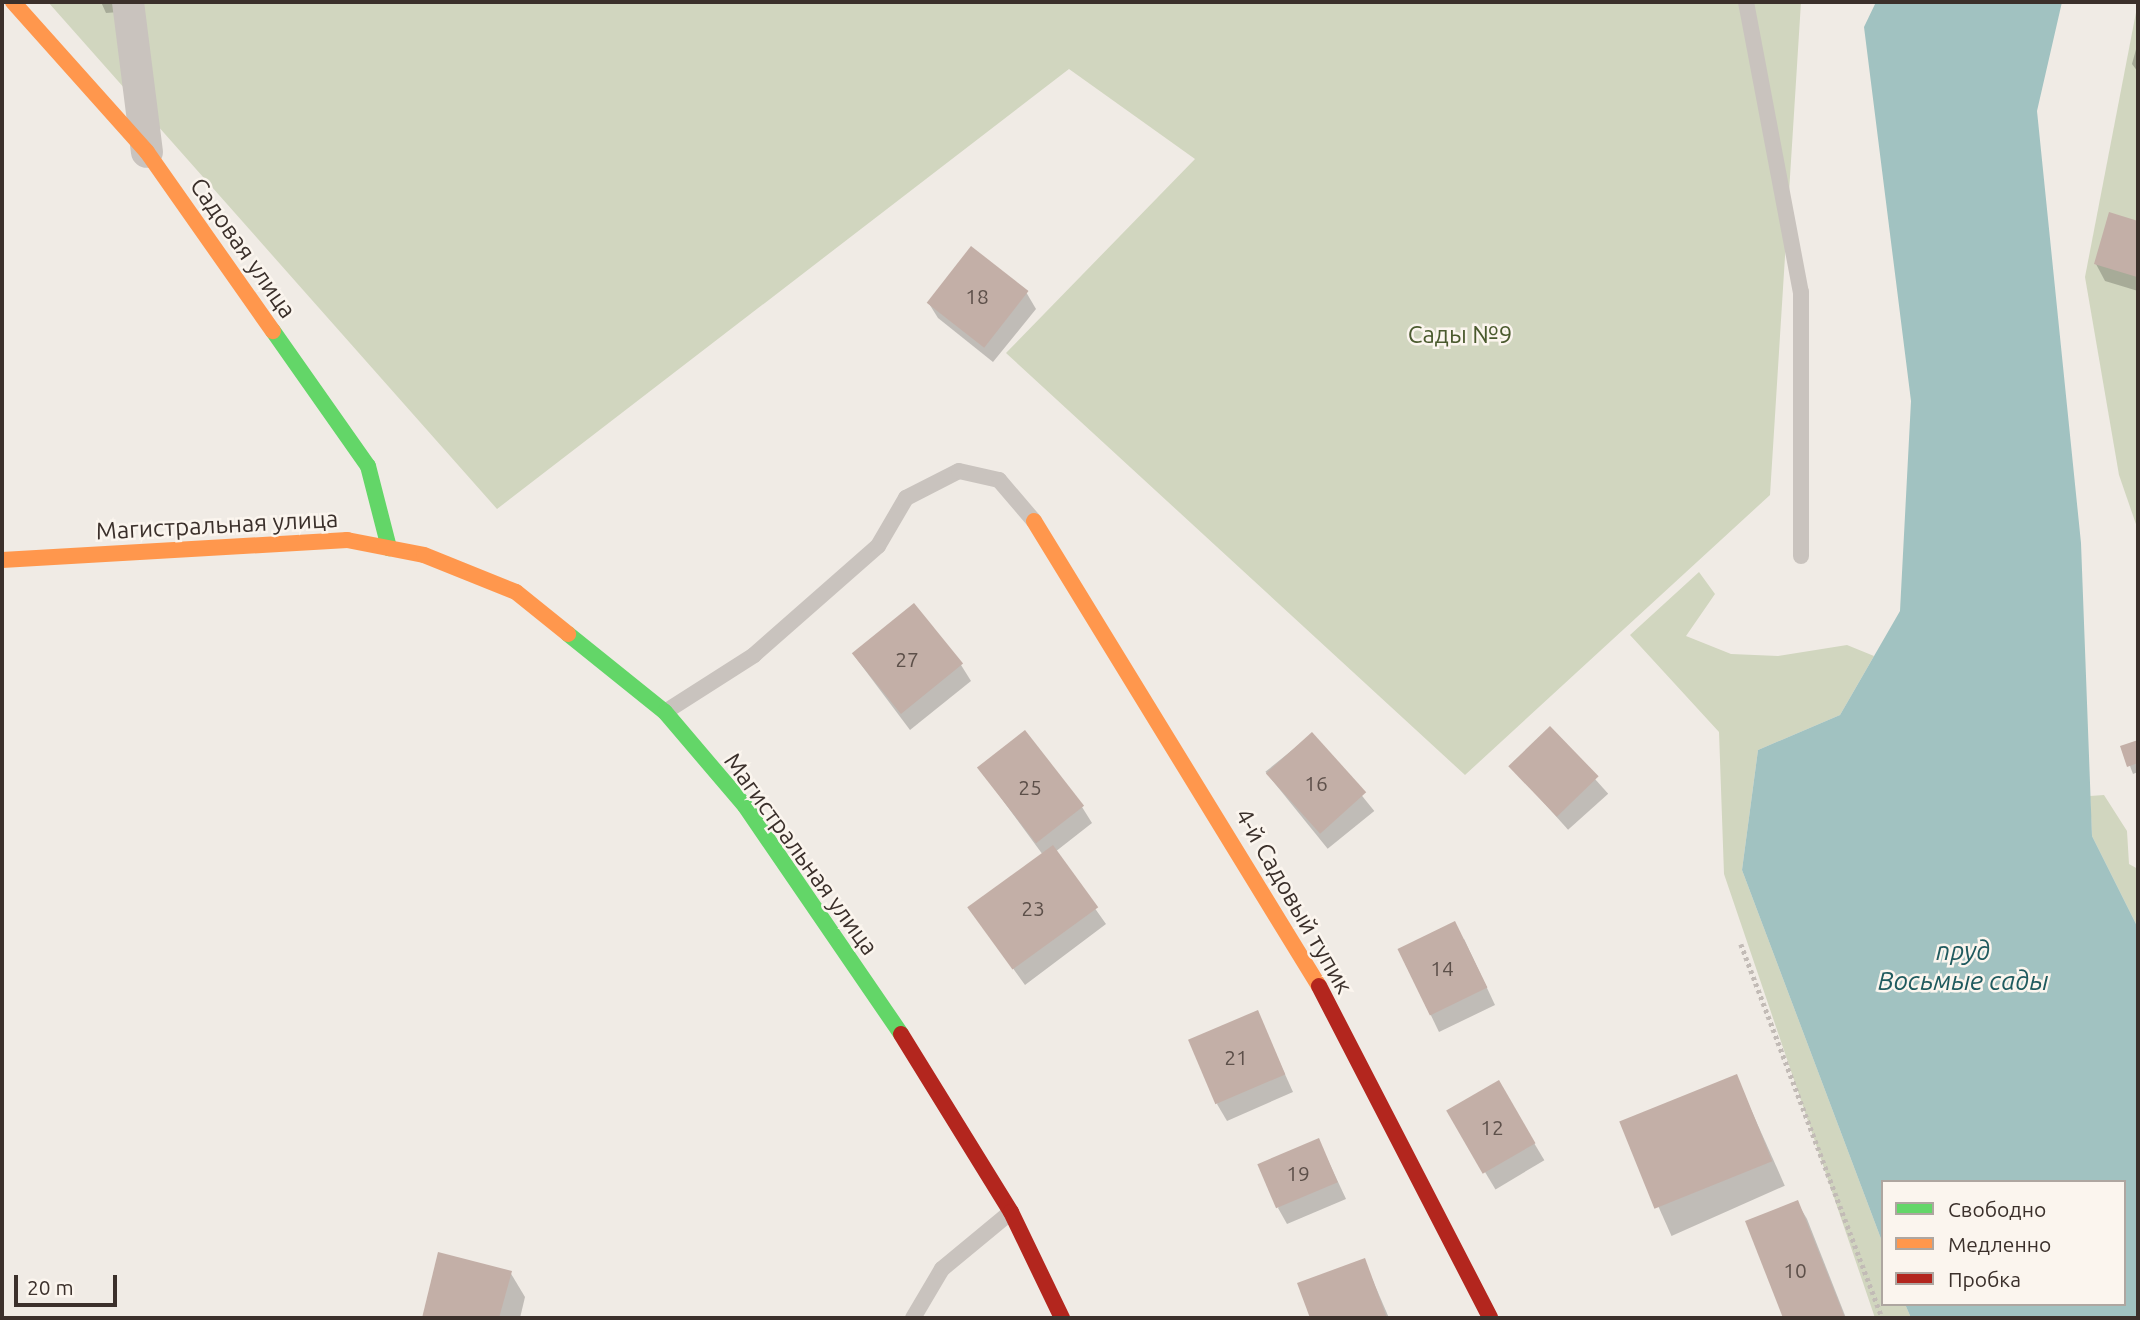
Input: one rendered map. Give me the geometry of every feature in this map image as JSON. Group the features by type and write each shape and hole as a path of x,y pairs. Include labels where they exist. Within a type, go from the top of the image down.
{"street":[{"name":"Садовая улица","path":"13,2 147,152 368,467 388,548"},
{"path":"128,2 147,152"},
{"name":"4-й Садовый тупик","path":"1034,521 1296,942 1490,1318"},
{"name":"Магистральная улица","path":"2,560 277,541 347,540 424,555 516,592 665,712 753,818 937,1086 1011,1212 1062,1318"}],"lane":[{"path":"1746,2 1801,292 1801,556"},
{"path":"665,712 754,655 878,546 906,498 959,471 999,480 1034,521"},
{"path":"913,1318 942,1269 1011,1212"}],"path":[{"path":"1741,944 1882,1318"}],"green space":[{"name":"Сады №9","path":"48,2 1801,2 1770,495 1465,775 1006,353 1195,159 1069,69 497,509"},
{"path":"2138,2 2138,530 2119,475 2085,277"},
{"path":"1699,572 1715,594 1686,636 1731,654 1778,656 1847,645 1874,656 1840,715 1758,750 1742,870 1881,1239 1881,1306 1906,1306 1911,1318 1875,1318 1724,874 1719,732 1630,635"},
{"path":"2104,795 2127,831 2129,864 2138,869 2138,928 2092,836 2090,796"}],"water":[{"name":"пруд Восьмые сады","path":"1876,2 2062,2 2037,111 2081,543 2092,836 2138,928 2138,1318 1911,1318 1906,1306 2126,1306 2126,1180 1881,1180 1881,1239 1742,870 1758,750 1840,715 1900,611 1911,401 1864,27"}],"building":[{"path":"2109,212 2138,221 2137,277 2094,264"},
{"path":"971,246 1029,291 984,348 927,303"},
{"path":"914,603 963,664 901,714 852,653"},
{"path":"1550,726 1599,776 1557,817 1508,766"},
{"path":"1025,730 1084,806 1036,843 977,768"},
{"path":"1312,732 1366,792 1320,834 1266,773"},
{"path":"2138,740 2138,763 2127,767 2120,746"},
{"path":"1053,845 1098,907 1013,970 967,907"},
{"path":"1455,921 1487,988 1430,1016 1397,949"},
{"path":"1258,1010 1285,1074 1215,1104 1188,1040"},
{"path":"1737,1074 1772,1161 1654,1209 1619,1122"},
{"path":"1499,1080 1536,1143 1483,1174 1446,1110"},
{"path":"1319,1138 1338,1182 1276,1208 1257,1164"},
{"path":"1798,1200 1845,1318 1783,1318 1745,1221"},
{"path":"438,1252 512,1271 499,1318 422,1318"},
{"path":"1365,1258 1387,1318 1310,1318 1297,1283"}],"traffic: fast":[{"path":"273,331 368,466 389,548"},
{"path":"568,634 665,712 745,806 901,1034"}],"traffic: slow":[{"path":"13,2 147,152 273,331"},
{"path":"1034,521 1319,986"},
{"path":"2,560 347,540 424,555 516,592 568,634"}],"traffic: jam":[{"path":"1319,986 1490,1318"},
{"path":"901,1034 1011,1212 1062,1318"}]}
